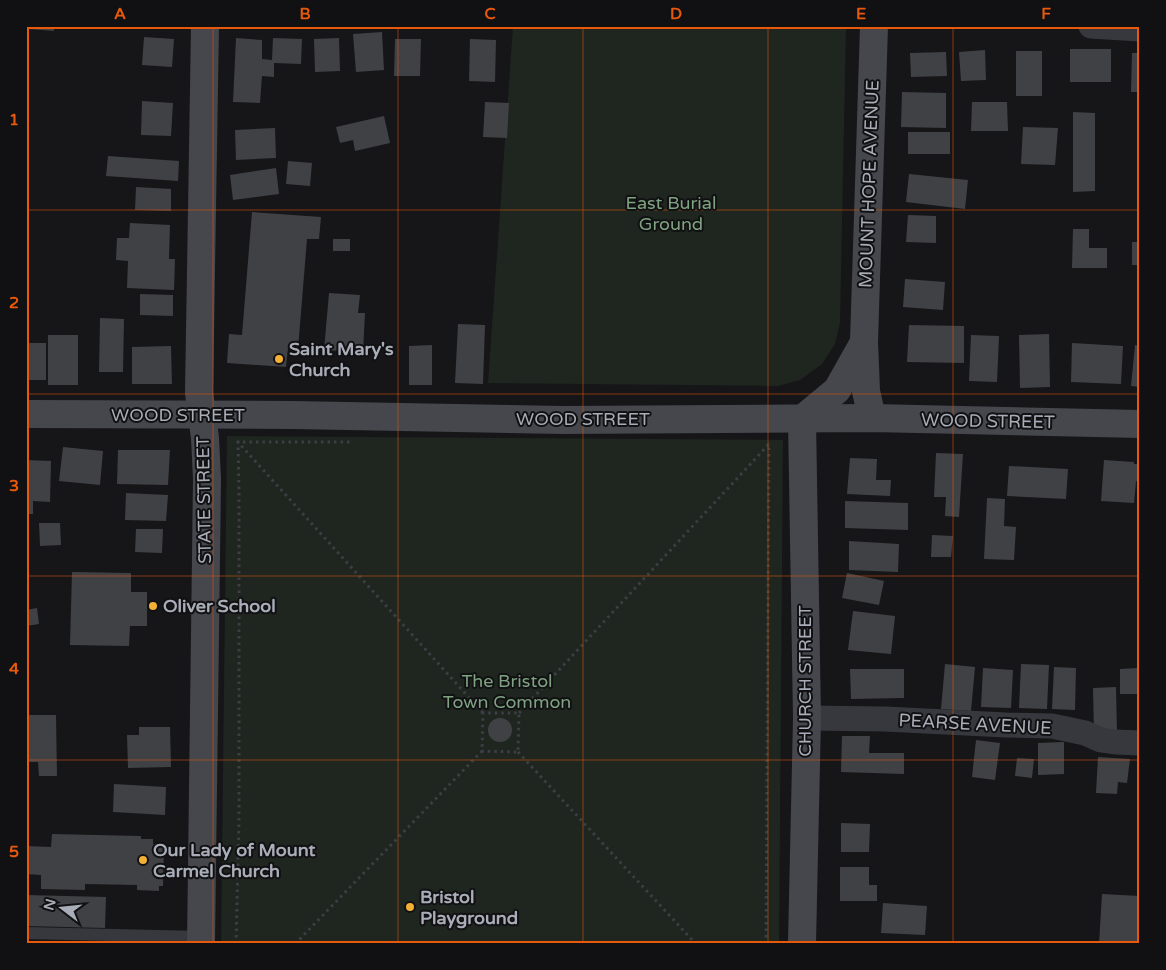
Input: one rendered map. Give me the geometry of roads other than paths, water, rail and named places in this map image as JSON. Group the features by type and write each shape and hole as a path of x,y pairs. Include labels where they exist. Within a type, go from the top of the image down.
{"street":[{"name":"STATE STREET","path":"201,940 207,479 205,438 212,415 200,393 205,26"},
{"name":"MOUNT HOPE AVENUE","path":"872,418 866,391 864,342 874,26"},
{"path":"1090,26 1140,29"},
{"name":"MOUNT HOPE AVENUE","path":"802,419 837,390 864,342"},
{"name":"WOOD STREET","path":"26,414 293,415 562,420 872,418 1140,424"},
{"name":"CHURCH STREET","path":"802,419 807,718 802,944"},
{"name":"PEARSE AVENUE","path":"807,718 885,719 1052,726 1085,733 1101,740 1140,743"}],"lane":[{"path":"26,933 201,940"}],"place":[{"name":"Saint Mary's Church","path":"279,359"},
{"name":"Oliver School","path":"153,606"},
{"name":"Our Lady of Mount Carmel Church","path":"143,860"},
{"name":"Bristol Playground","path":"410,907"}],"park label":[{"name":"East Burial Ground","path":"671,213"},
{"name":"The Bristol Town Common","path":"507,691"}]}
